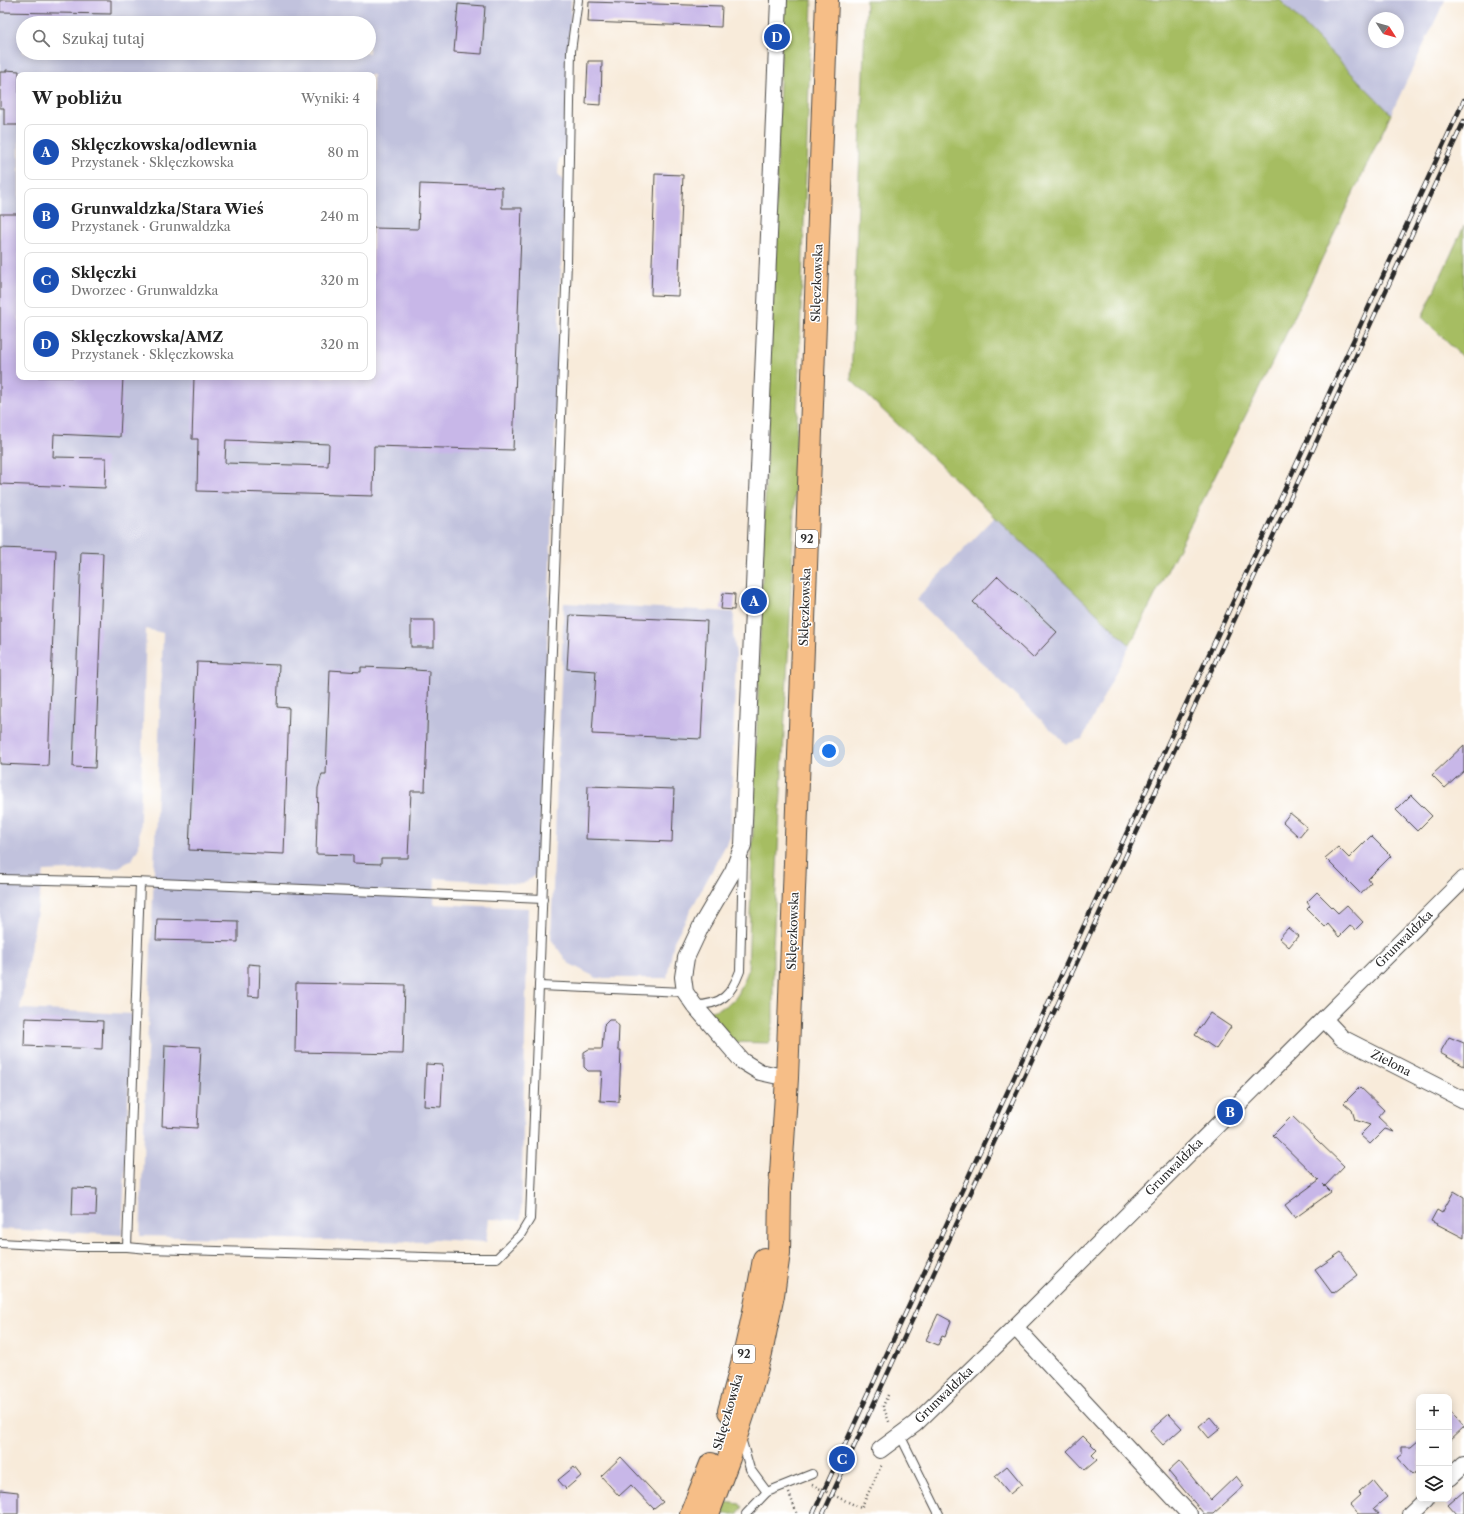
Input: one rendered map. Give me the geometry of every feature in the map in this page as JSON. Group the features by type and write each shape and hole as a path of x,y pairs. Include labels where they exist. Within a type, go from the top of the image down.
{"main road":[{"name":"Sklęczkowska","path":"708,1514 738,1431 761,1353 773,1295 779,1253 780,1190 787,1078 827,0"},
{"name":"Sklęczkowska","path":"691,1514 717,1450 734,1394 780,1190"}],"street":[{"path":"779,0 744,845 733,871 702,924 686,958 683,977 690,998 742,1061 760,1072 787,1078"},
{"name":"Grunwaldzka","path":"880,1450 915,1424 1015,1327 1464,879"},
{"name":"Zielona","path":"1324,1019 1342,1038 1464,1100"},
{"path":"1015,1327 1188,1514"},
{"path":"1452,1475 1464,1464"},
{"path":"1410,1514 1423,1502"}],"lane":[{"path":"0,1244 76,1247 127,1247 361,1256 497,1258 521,1234 530,1219 567,262 571,51 578,0"},
{"path":"539,986 690,998 708,1005 719,1001 730,993 736,983 740,971 744,845"},
{"path":"0,879 140,883 543,900"},
{"path":"127,1247 140,883"},
{"path":"738,1431 750,1469 767,1492"},
{"path":"898,1436 939,1514"},
{"path":"746,1514 767,1492 812,1474"}],"path":[{"path":"809,1484 861,1508 898,1436 883,1406 888,1394"},
{"path":"767,1492 774,1500 796,1490"},
{"path":"789,1493 797,1514"}],"shaded area":[{"path":"0,0 571,0 567,153 559,159 558,174 564,180 539,872 523,884 435,878 434,904 528,908 521,1220 489,1219 486,1242 434,1239 425,1242 140,1236 163,633 146,629 139,847 132,860 117,868 44,871 20,1009 132,1014 122,1235 0,1229"},
{"path":"1280,0 1445,0 1391,114"},
{"path":"995,517 1130,645 1082,739 1066,744 916,599"},
{"path":"564,603 734,612 733,634 736,654 730,837 674,941 667,978 597,978 568,963 551,939"}],"green space":[{"path":"783,0 812,0 790,619 773,946 773,1023 769,1043 730,1042 708,1012 725,1006 735,999 748,971"},
{"path":"866,0 1280,0 1391,114 1275,357 1130,645 851,380"},
{"path":"1464,226 1464,359 1422,317"},
{"path":"726,1502 740,1504 742,1508 737,1514 719,1514"}],"building":[{"path":"0,0 111,0 111,14 0,12"},
{"path":"589,2 722,6 721,27 588,22"},
{"path":"458,4 485,6 482,54 454,52"},
{"path":"588,61 602,61 601,105 586,104"},
{"path":"6,70 19,71 16,72 16,125 4,125 4,108 0,108 0,72 6,72"},
{"path":"655,174 683,175 678,296 651,295"},
{"path":"420,184 502,187 502,208 522,208 513,450 374,446 373,496 197,491 198,439 192,439 194,380 376,380 376,228 418,229","holes":["226,440 329,444 328,466 225,463"]},
{"path":"0,214 16,214 16,380 123,380 120,437 54,434 53,457 106,458 105,488 0,484"},
{"path":"0,548 56,550 48,766 0,764"},
{"path":"81,552 103,553 95,768 73,767"},
{"path":"998,576 1057,632 1033,658 973,602"},
{"path":"723,593 735,594 734,610 721,609"},
{"path":"570,615 707,621 701,739 592,734 596,671 567,669"},
{"path":"411,620 434,620 434,647 411,647"},
{"path":"197,662 279,665 277,707 289,708 284,854 189,850"},
{"path":"361,667 416,669 415,670 429,671 425,791 411,791 408,858 381,858 381,864 353,863 353,855 316,854 318,788 322,774 326,774 330,670 361,672"},
{"path":"1464,745 1464,771 1445,788 1432,775"},
{"path":"588,786 674,789 672,842 586,839"},
{"path":"1411,795 1432,816 1417,831 1396,810"},
{"path":"1290,813 1307,827 1299,837 1283,822"},
{"path":"1371,836 1391,856 1368,879 1371,883 1361,894 1325,858 1338,847 1349,858"},
{"path":"1317,892 1338,913 1347,905 1363,922 1355,930 1351,925 1339,937 1328,924 1325,927 1307,909 1310,906 1307,902"},
{"path":"157,919 238,921 238,942 156,940"},
{"path":"1288,928 1298,936 1289,947 1279,938"},
{"path":"248,964 260,965 259,997 248,996"},
{"path":"296,983 405,985 403,1054 295,1052"},
{"path":"1210,1013 1231,1027 1216,1049 1195,1035"},
{"path":"25,1018 103,1021 102,1049 24,1046"},
{"path":"609,1020 614,1020 619,1026 618,1050 621,1050 619,1102 600,1101 602,1071 588,1071 584,1067 584,1052 589,1049 602,1049 604,1025"},
{"path":"1449,1037 1464,1043 1464,1066 1440,1053"},
{"path":"165,1045 201,1047 197,1128 162,1126"},
{"path":"426,1064 443,1065 441,1107 424,1106"},
{"path":"1360,1087 1384,1110 1378,1117 1394,1132 1385,1129 1370,1144 1360,1135 1370,1125 1355,1120 1352,1110 1344,1103"},
{"path":"1292,1116 1344,1166 1325,1186 1331,1192 1295,1218 1285,1205 1319,1180 1273,1135"},
{"path":"73,1188 97,1189 96,1215 72,1215"},
{"path":"1454,1191 1464,1197 1464,1238 1431,1221 1437,1210 1442,1213"},
{"path":"1341,1252 1358,1275 1332,1293 1315,1270"},
{"path":"938,1314 951,1321 945,1337 942,1336 938,1345 926,1340"},
{"path":"1452,1413 1464,1427 1452,1438"},
{"path":"1169,1414 1182,1428 1163,1445 1150,1431"},
{"path":"1210,1417 1220,1429 1209,1438 1199,1426"},
{"path":"1083,1436 1097,1450 1092,1455 1097,1460 1085,1470 1067,1451"},
{"path":"1416,1443 1416,1472 1412,1475 1397,1458 1402,1454 1402,1447 1411,1447"},
{"path":"621,1457 663,1502 654,1509 631,1485 619,1496 601,1476"},
{"path":"1179,1461 1211,1500 1236,1476 1244,1486 1213,1514 1204,1514 1168,1471"},
{"path":"1007,1466 1022,1484 1010,1494 995,1476"},
{"path":"574,1467 581,1476 566,1489 558,1480"},
{"path":"1373,1480 1387,1497 1374,1508 1379,1514 1358,1514 1350,1505 1361,1495 1359,1493"},
{"path":"0,1490 18,1492 18,1514 0,1514"},
{"path":"1464,1491 1464,1514 1456,1514 1448,1505"}],"railway":[{"path":"813,1514 1464,100"},
{"path":"823,1514 1464,121"}],"place":[{"name":"Sklęczkowska/AMZ","path":"777,37"},
{"name":"Sklęczkowska/odlewnia","path":"754,601"},
{"name":"Grunwaldzka/Stara Wieś","path":"1230,1112"},
{"name":"Sklęczki","path":"842,1459"}]}
